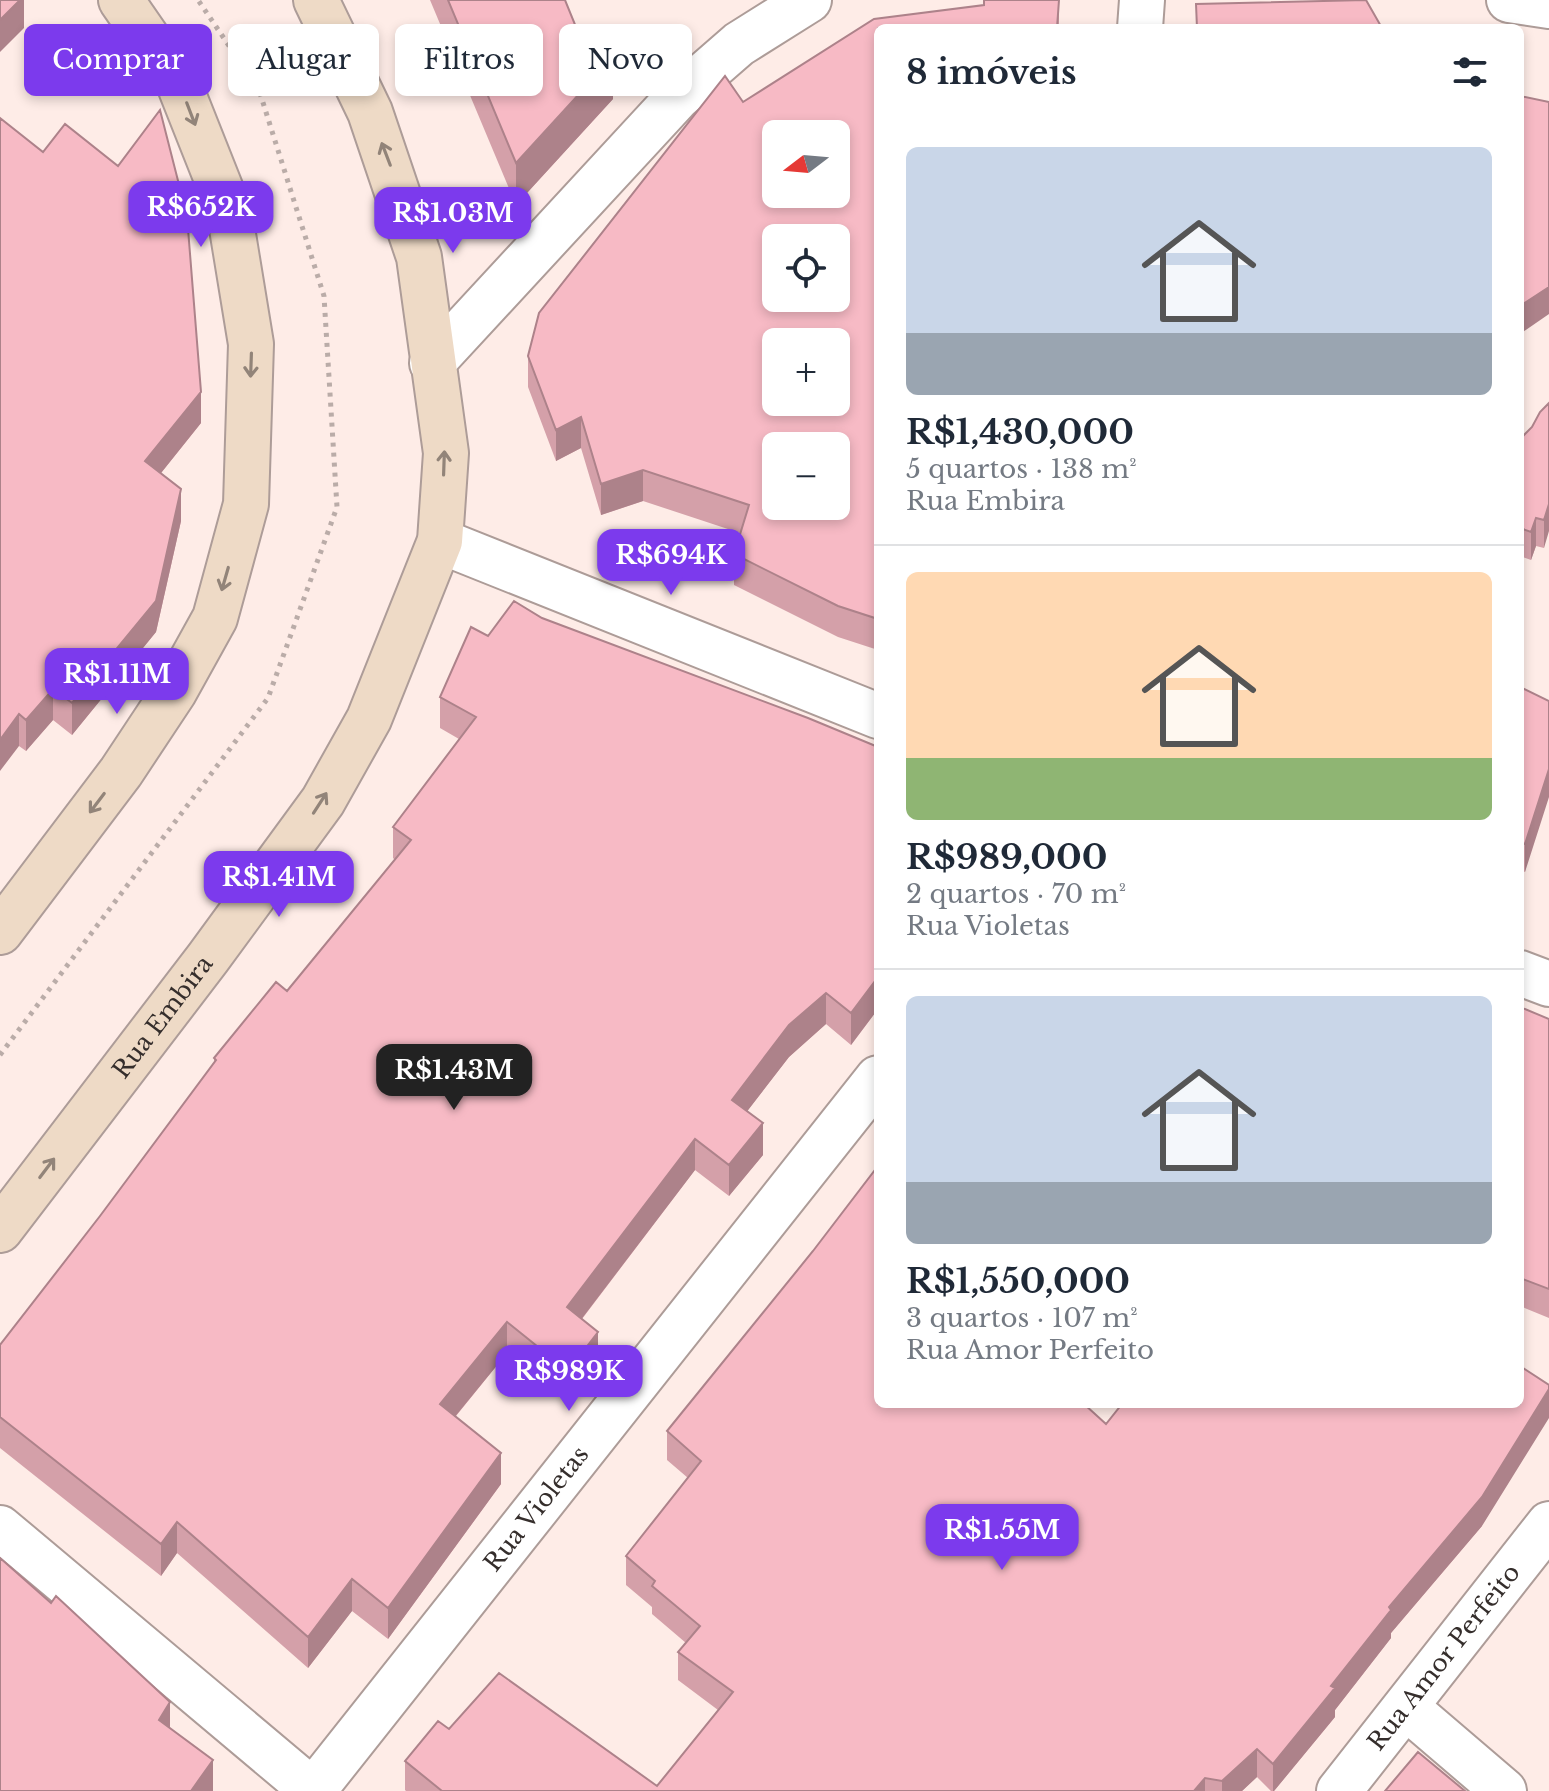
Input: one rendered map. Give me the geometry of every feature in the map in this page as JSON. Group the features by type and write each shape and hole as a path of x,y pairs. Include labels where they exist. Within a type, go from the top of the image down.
{"main road":[{"path":"0,932 121,772 174,692 215,618 246,504 251,344 229,210 179,84 121,0"},
{"name":"Rua Embira","path":"0,1230 208,958 323,801 369,719 440,541 446,453 419,257 396,181 370,112 316,0"}],"street":[{"path":"432,363 677,98 739,44 809,0"},
{"path":"1140,24 1142,0"},
{"path":"1509,0 1549,6"},
{"path":"440,541 874,714"},
{"path":"1524,975 1549,984"},
{"name":"Rua Violetas","path":"313,1791 874,1083"},
{"name":"Rua Amor Perfeito","path":"1339,1791 1549,1524"},
{"path":"0,1528 313,1791"},
{"path":"1407,1708 1504,1791"}],"building":[{"path":"0,0 20,0 0,20"},
{"path":"448,0 565,0 575,24 559,24 559,96 577,96 516,163 488,96 543,96 543,24 458,24"},
{"path":"984,0 1059,0 1057,24 874,24 874,618 838,606 734,554 749,505 643,470 601,484 581,417 556,430 528,356 539,313 725,76 743,102 874,19 984,5"},
{"path":"1366,0 1380,24 1197,24 1196,4"},
{"path":"1524,97 1549,102 1549,287 1524,303"},
{"path":"160,110 187,216 201,392 145,461 181,489 156,601 72,703 53,689 26,720 19,714 0,740 0,118 43,152 65,124 118,166"},
{"path":"1549,403 1549,504 1544,520 1536,518 1531,532 1524,529 1524,435"},
{"path":"514,601 542,618 874,745 874,982 851,1013 826,993 789,1025 732,1100 763,1123 729,1165 695,1139 567,1307 598,1332 568,1371 507,1322 440,1404 501,1453 388,1608 352,1579 308,1637 177,1522 161,1544 0,1417 0,1345 100,1216 216,1060 214,1058 276,982 287,991 411,840 393,827 476,717 440,697 471,627 488,636"},
{"path":"1524,689 1549,701 1549,769 1525,844"},
{"path":"1524,1009 1549,1019 1549,1289 1524,1280"},
{"path":"874,1171 874,1408 1088,1408 1106,1424 1119,1408 1524,1408 1524,1369 1549,1385 1549,1389 1482,1497 1389,1607 1391,1610 1331,1686 1335,1688 1273,1764 1257,1749 1222,1781 1205,1778 1194,1791 442,1791 405,1761 438,1721 449,1729 499,1673 657,1786 733,1692 678,1652 700,1626 652,1586 655,1581 626,1556 701,1461 667,1431"},
{"path":"0,1558 51,1603 56,1596 170,1702 159,1720 213,1760 191,1791 0,1791"},
{"path":"1418,1752 1465,1791 1385,1791"}]}
